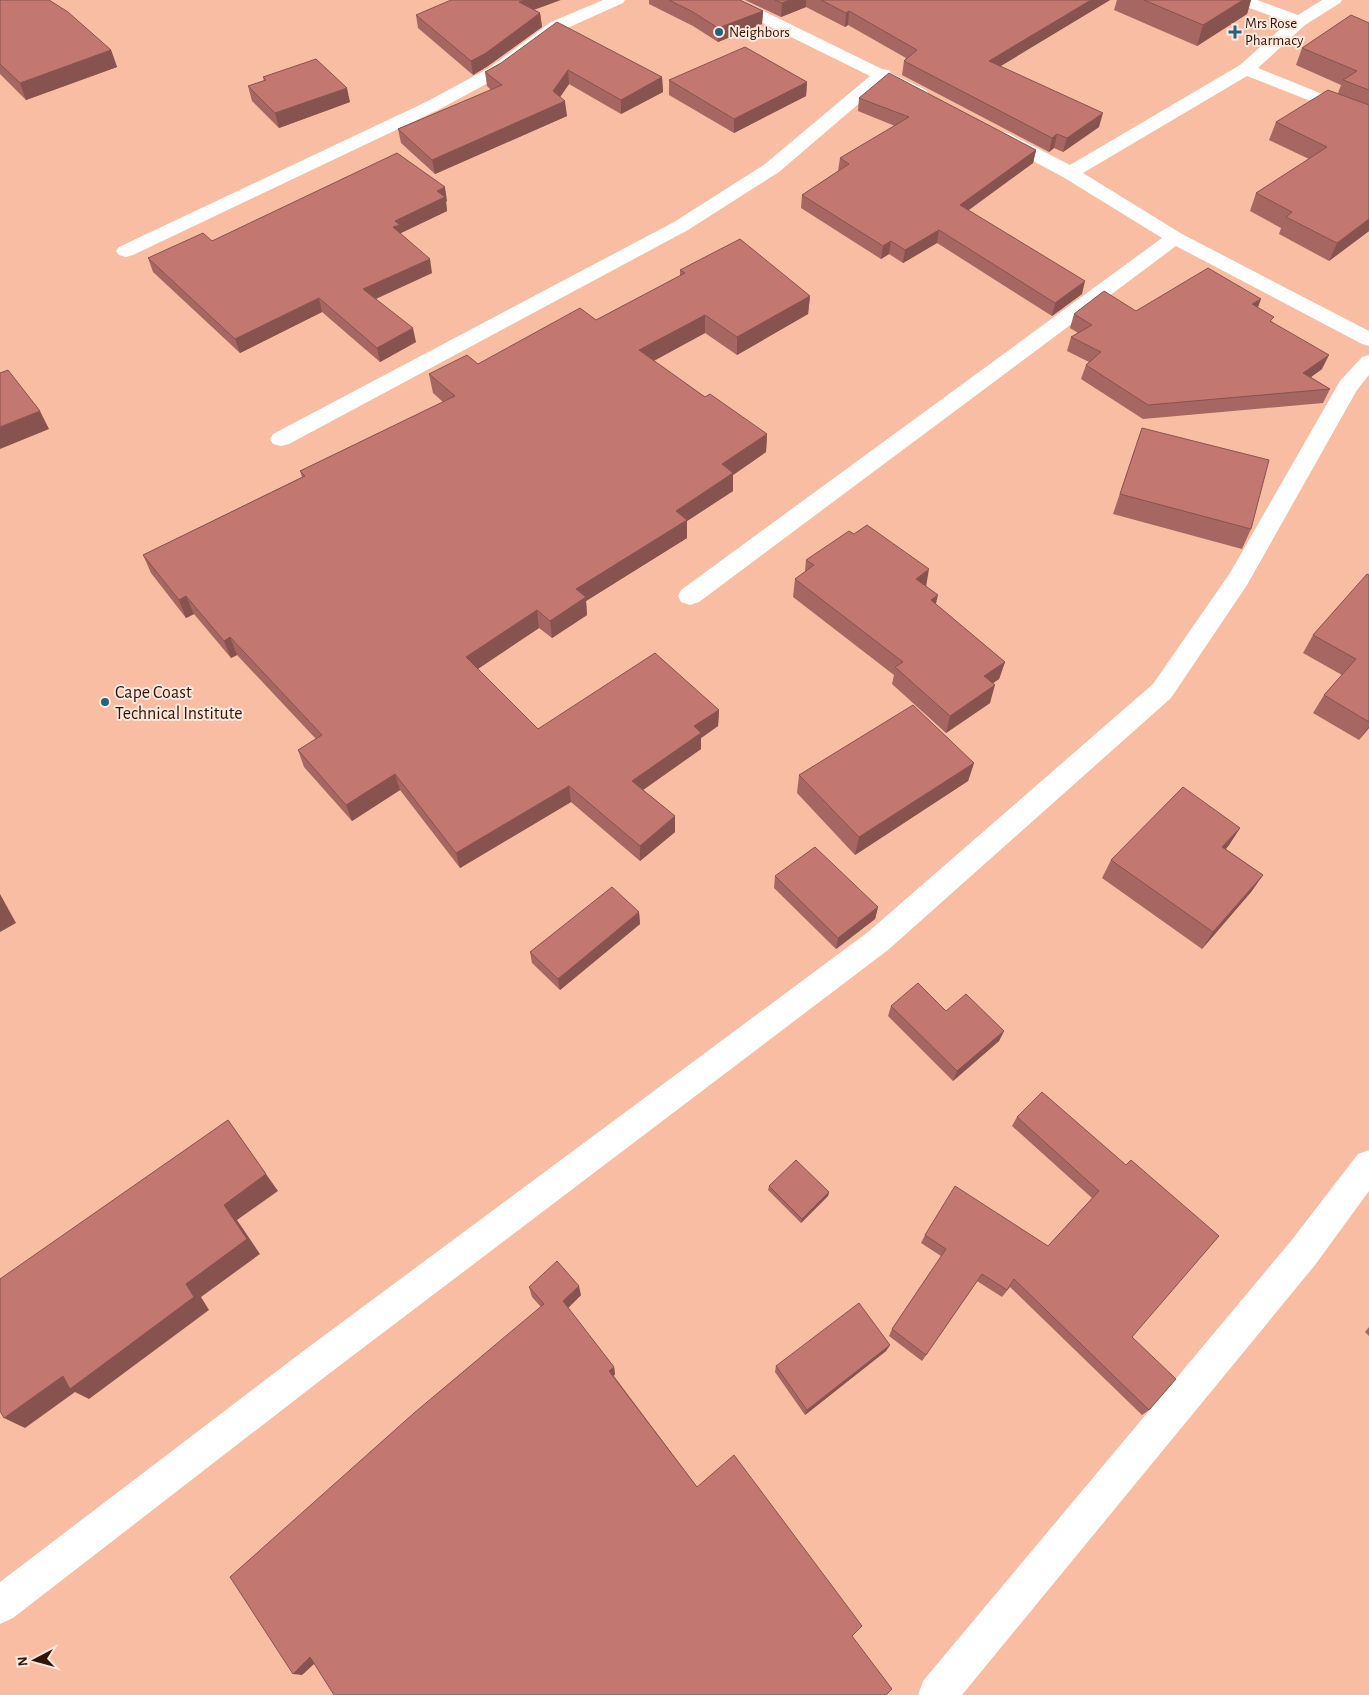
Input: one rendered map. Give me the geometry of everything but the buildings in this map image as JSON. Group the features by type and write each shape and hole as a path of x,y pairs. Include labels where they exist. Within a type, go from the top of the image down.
{"street":[{"path":"126,251 434,105 495,72 557,26 616,0"},
{"path":"728,0 883,74 934,101"},
{"path":"1242,0 1299,21"},
{"path":"1070,173 1246,69 1299,21 1334,0"},
{"path":"1246,69 1369,119"},
{"path":"281,440 681,226 772,168 883,74"},
{"path":"985,128 1070,173 1175,238 1369,339"},
{"path":"690,596 1175,238"},
{"path":"0,1605 314,1364 878,941 1162,691 1239,580 1286,492 1348,386 1369,362"},
{"path":"937,1695 1303,1253 1369,1165"}],"place":[{"name":"Neighbors","path":"719,32"},
{"name":"Mrs Rose Pharmacy","path":"1235,32"},
{"name":"Cape Coast Technical Institute","path":"105,702"}]}
